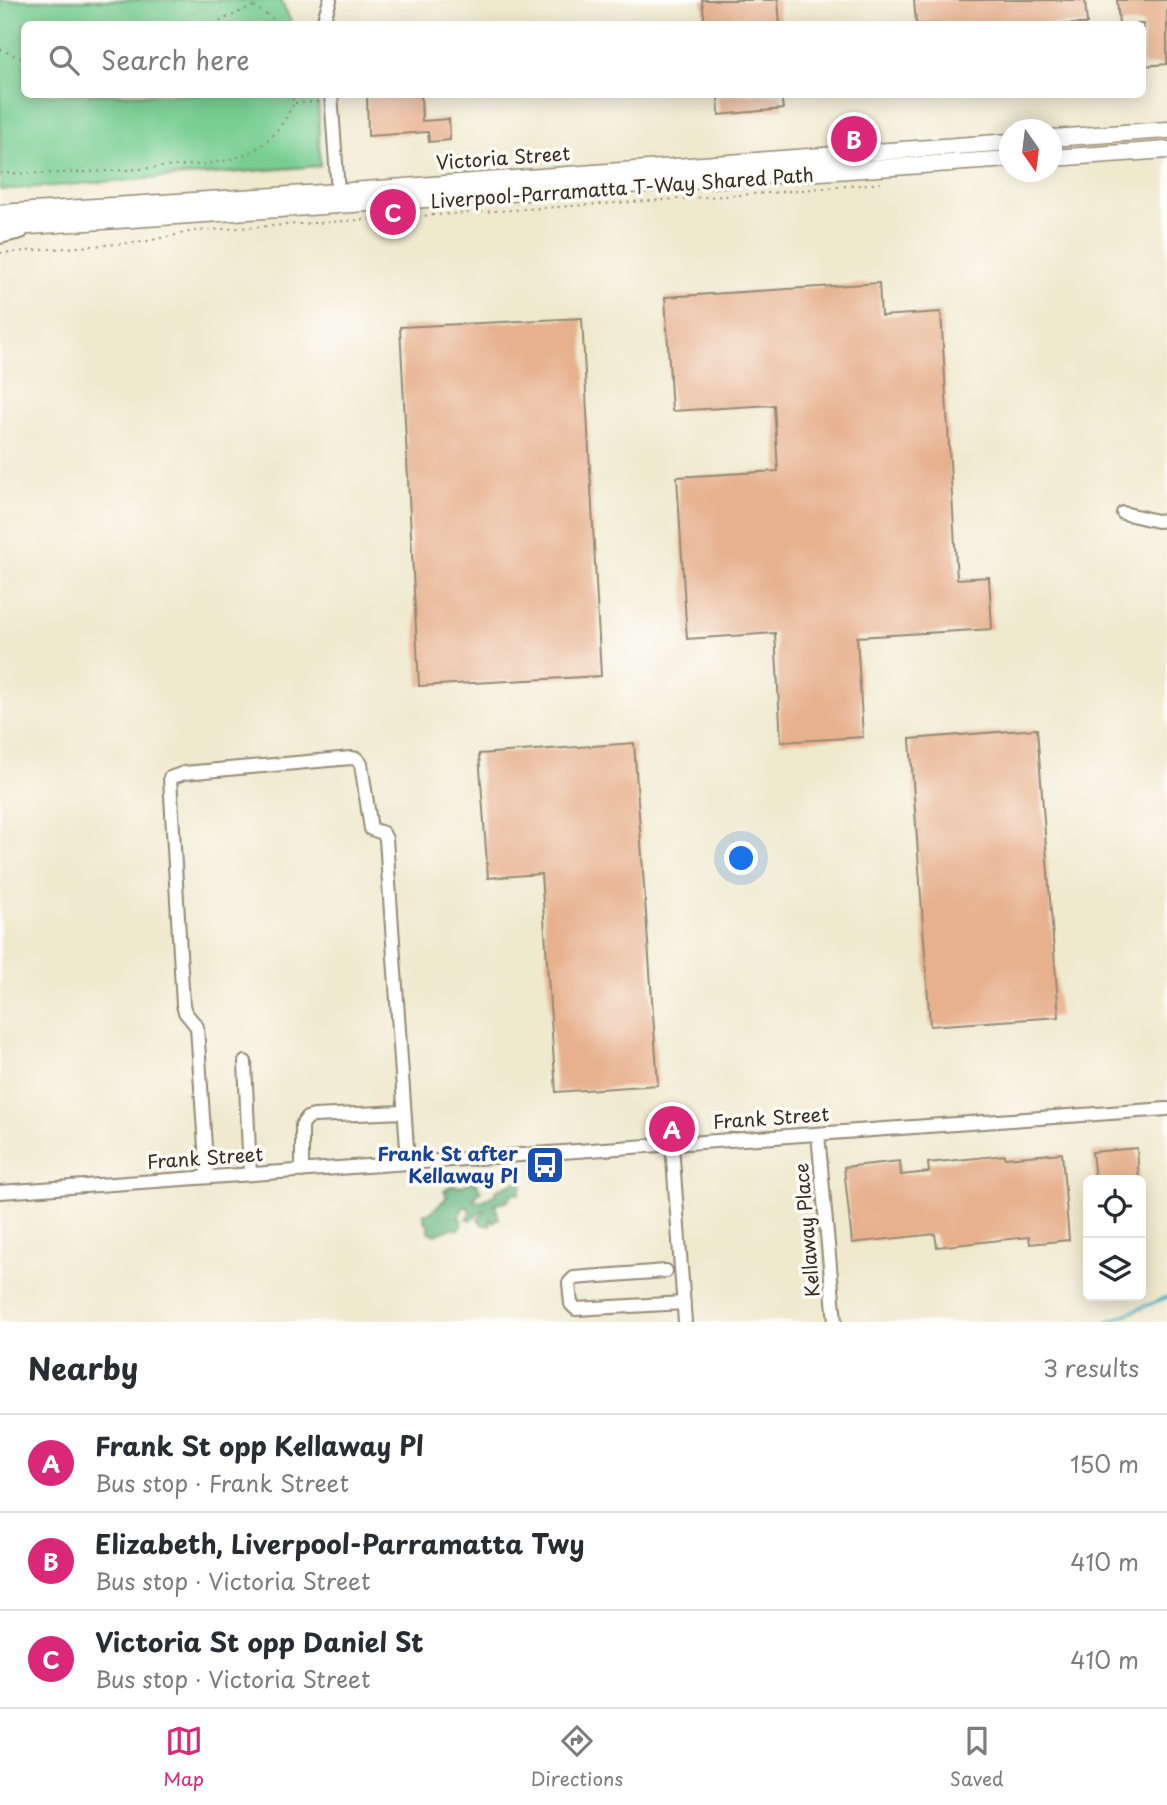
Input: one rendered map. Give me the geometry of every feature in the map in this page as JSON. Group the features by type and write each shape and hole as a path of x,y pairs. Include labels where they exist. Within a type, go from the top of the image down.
{"main road":[{"path":"1062,137 1167,130"},
{"name":"Victoria Street","path":"0,214 999,143"},
{"path":"1062,157 1167,150"},
{"name":"Victoria Street","path":"0,228 999,167"}],"street":[{"path":"326,21 330,0"},
{"path":"331,98 338,192"},
{"path":"0,237 52,224"},
{"path":"1123,513 1157,521 1167,520"},
{"path":"207,1177 197,1027 183,1005 170,778 196,771 357,759 365,779 371,829 383,833 386,839 408,1163"},
{"path":"245,1062 250,1174"},
{"name":"Frank Street","path":"0,1192 1167,1109"},
{"path":"302,1171 302,1125 307,1118 403,1112"},
{"name":"Kellaway Place","path":"818,1134 835,1322"},
{"path":"672,1145 685,1322"},
{"path":"666,1271 573,1278 569,1283 571,1304 576,1309 684,1303"}],"path":[{"path":"251,0 253,6 277,21"},
{"path":"220,21 253,6"},
{"path":"0,49 21,59"},
{"path":"292,98 294,103"},
{"path":"294,103 331,98"},
{"path":"0,173 100,172 233,159 255,150 277,130 294,103"},
{"name":"Liverpool-Parramatta T-Way Shared Path","path":"0,253 143,242 194,231 883,183"}],"green space":[{"path":"0,0 281,0 291,21 21,21 21,98 318,98 320,166 0,190"},
{"path":"521,1180 523,1185 519,1194 513,1193 507,1202 495,1203 499,1219 493,1222 491,1219 490,1225 483,1225 478,1219 484,1210 470,1220 467,1219 471,1212 465,1205 458,1217 462,1220 461,1227 435,1235 428,1231 424,1213 430,1213 447,1197 444,1191 454,1185 458,1187 475,1181 481,1191 473,1199 481,1201 494,1195 497,1189"}],"building":[{"path":"702,0 778,0 780,21 705,21"},
{"path":"914,0 1085,0 1087,21 916,21"},
{"path":"1117,0 1167,0 1167,64 1146,66 1146,21 1119,21"},
{"path":"367,98 421,98 422,121 449,119 450,140 429,142 428,132 368,136"},
{"path":"718,98 782,98 783,109 719,115"},
{"path":"879,283 881,316 941,312 957,579 989,577 992,629 857,637 863,737 781,742 775,633 687,639 677,477 778,471 774,405 672,411 665,297"},
{"path":"582,318 601,676 419,686 400,327"},
{"path":"1037,729 1059,1017 930,1026 910,739"},
{"path":"634,743 658,1085 556,1092 541,874 488,878 479,754"},
{"path":"1137,1148 1139,1175 1094,1175 1092,1152"},
{"path":"1062,1153 1069,1240 1030,1244 1029,1237 937,1247 935,1234 852,1243 844,1167 900,1161 901,1175 929,1172 928,1163 1005,1155 1005,1158"}],"waterway":[{"path":"1108,1322 1167,1297"}],"place":[{"name":"Elizabeth, Liverpool-Parramatta Twy","path":"854,139"},
{"name":"Victoria St opp Daniel St","path":"393,212"},
{"name":"Frank St opp Kellaway Pl","path":"672,1129"},
{"name":"Frank St after Kellaway Pl","path":"545,1165"}]}
